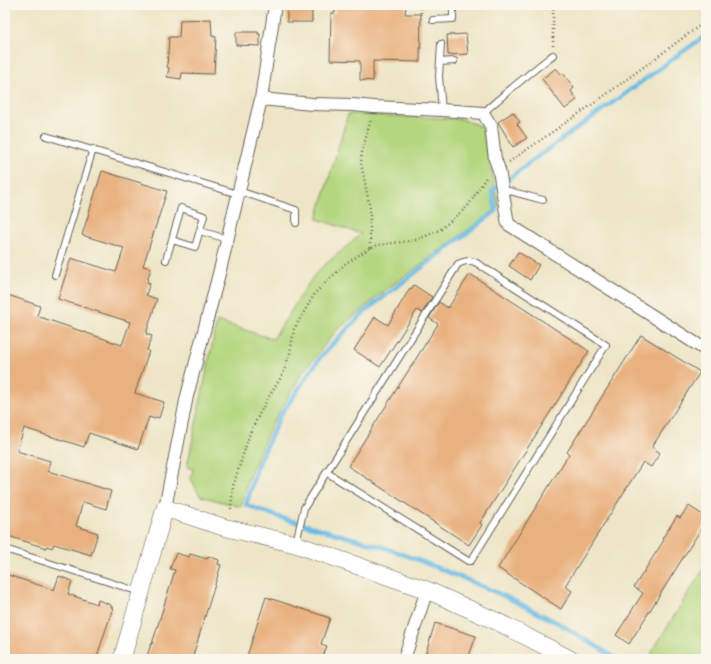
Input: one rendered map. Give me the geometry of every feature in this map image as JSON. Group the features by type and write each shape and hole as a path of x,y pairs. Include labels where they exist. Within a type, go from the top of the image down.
{"street":[{"path":"122,659 165,508 187,396 228,239 261,99 275,5"},
{"path":"261,99 312,104 484,113 491,126 508,224 706,350"},
{"path":"165,508 223,527 295,544 427,590 498,622 570,659"},
{"path":"404,659 427,590"}],"lane":[{"path":"433,20 453,19 453,5"},
{"path":"441,44 438,77 442,110"},
{"path":"484,113 508,91 553,55"},
{"path":"440,62 454,61"},
{"path":"46,136 296,210 296,223"},
{"path":"55,275 93,149"},
{"path":"502,189 543,200"},
{"path":"166,260 181,208 204,216 195,247 172,240"},
{"path":"200,231 228,239"},
{"path":"295,544 304,508 326,472 458,264 470,260 475,262 606,345 471,561 468,561 326,472"},
{"path":"5,549 141,592"}],"path":[{"path":"421,5 421,13"},
{"path":"553,5 553,55"},
{"path":"231,509 233,486 251,430 283,374 290,353 294,329 315,293 345,264 370,248 378,245 417,240 441,229 468,206 488,174 497,165 600,99 706,21"},
{"path":"370,248 370,208 361,163 362,152 374,107"}],"green space":[{"path":"348,114 462,119 482,127 499,207 386,290 337,330 303,372 272,424 250,474 241,507 200,496 191,479 193,469 187,467 217,321 273,339 310,281 319,270 361,234 317,219"},
{"path":"706,565 706,659 661,659 651,653"}],"building":[{"path":"287,5 312,5 312,22 287,22"},
{"path":"335,5 406,5 405,14 421,14 420,62 373,61 373,81 360,80 360,61 330,60 331,13 335,13"},
{"path":"211,19 212,36 216,37 214,74 182,73 181,79 167,77 169,68 167,67 169,37 179,37 180,20"},
{"path":"236,32 258,32 258,34 260,34 260,46 236,45"},
{"path":"466,34 468,54 448,55 447,35"},
{"path":"556,68 561,74 563,73 574,88 571,91 577,100 565,109 542,79"},
{"path":"513,112 520,122 517,124 527,138 513,147 498,122"},
{"path":"102,171 167,191 143,266 151,268 147,282 150,283 146,295 157,299 146,334 152,336 147,350 149,351 135,393 164,402 159,418 156,417 155,419 149,417 138,449 89,433 84,447 24,428 17,451 50,461 48,471 111,491 106,509 83,502 76,526 98,533 91,555 54,544 52,548 47,546 46,548 5,535 5,294 40,306 37,316 122,345 130,322 58,299 71,258 116,272 124,248 82,235"},
{"path":"518,252 539,265 530,280 509,266"},
{"path":"470,274 589,351 480,523 482,525 469,545 348,466 438,324 429,318 439,302 448,308"},
{"path":"414,285 432,297 422,313 417,310 380,367 354,350 375,317 388,325 410,288 411,289"},
{"path":"641,335 700,372 652,447 660,453 651,467 643,462 565,586 572,591 561,609 498,568 569,454 567,452"},
{"path":"689,506 706,517 706,521 629,644 616,635 643,593 634,587 664,540 662,539 677,516 680,518"},
{"path":"176,553 189,557 190,554 207,559 208,556 219,560 218,564 221,565 192,659 146,659 175,570 170,569"},
{"path":"5,574 54,590 59,576 72,581 68,594 97,604 98,600 111,605 113,608 96,659 5,659"},
{"path":"266,597 330,618 321,644 327,646 322,659 246,659"},
{"path":"435,623 476,636 468,659 424,659"}],"waterway":[{"path":"617,659 560,624 502,595 465,579 383,547 282,518 246,505 257,467 280,416 321,356 364,312 496,211 492,191 706,35"}]}
